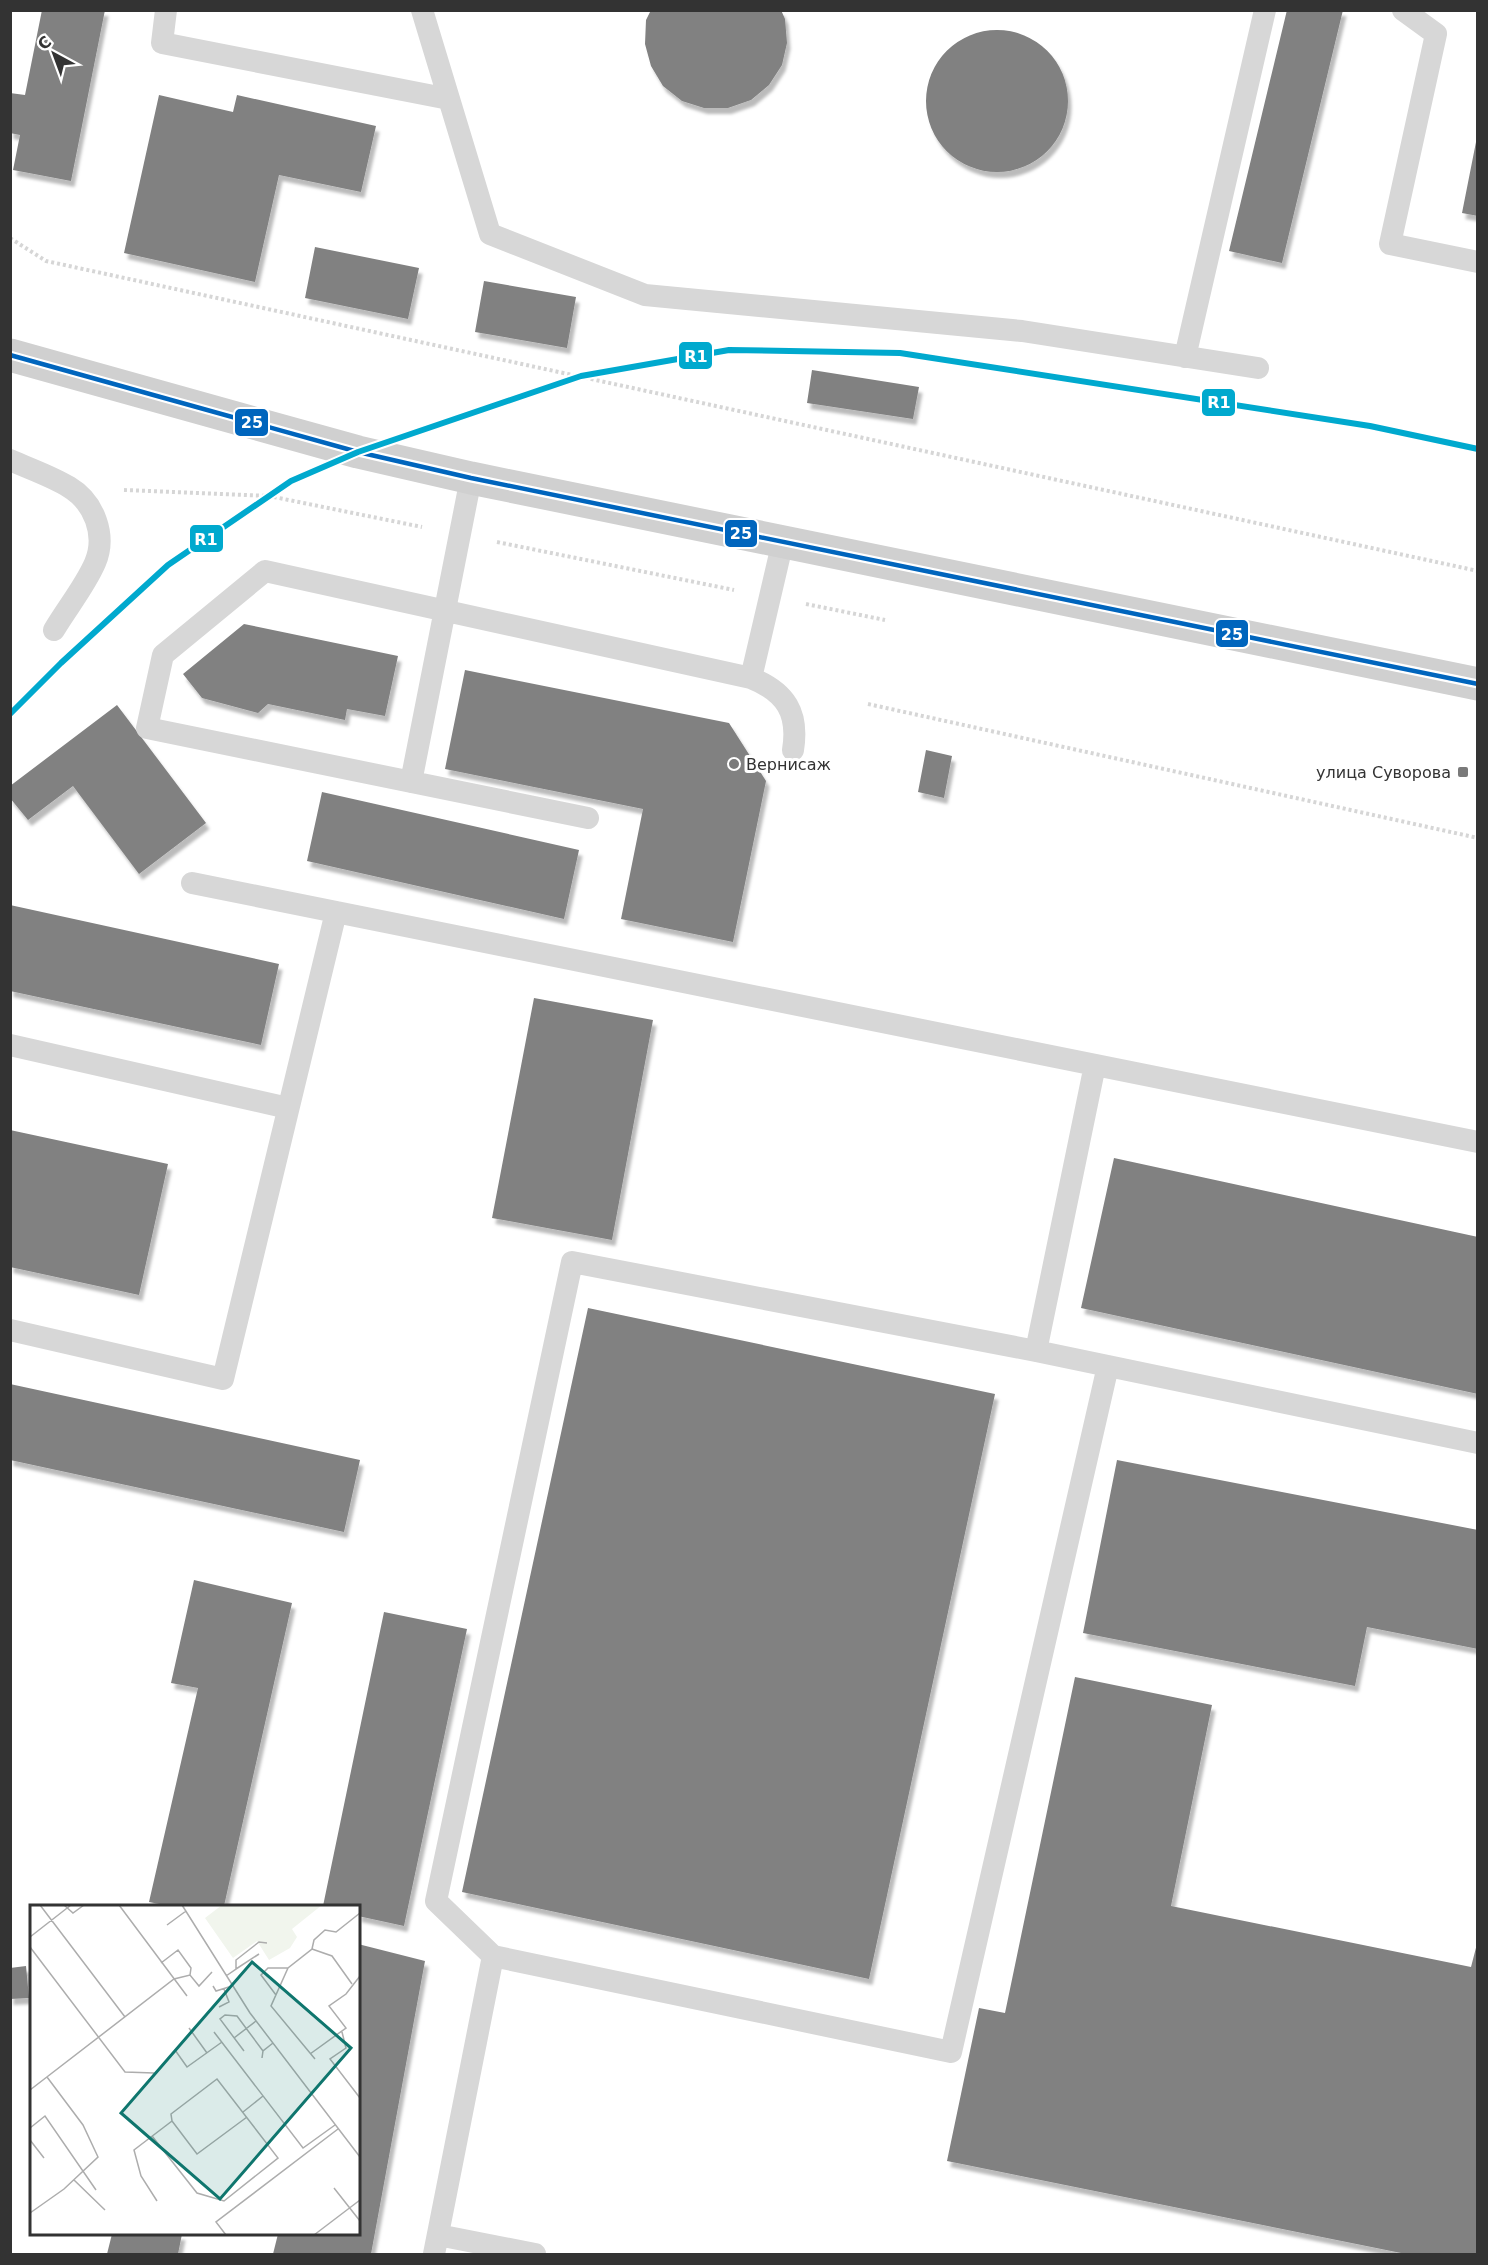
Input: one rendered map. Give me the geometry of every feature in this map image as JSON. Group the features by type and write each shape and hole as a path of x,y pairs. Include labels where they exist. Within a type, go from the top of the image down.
{"main road":[{"path":"10,355 347,449 471,478 1478,684"}],"lane":[{"path":"166,10 162,43 450,99"},
{"path":"422,10 490,234 645,295 1022,331 1258,368"},
{"path":"1185,357 1265,10"},
{"path":"1403,10 1436,34 1390,244 1478,262"},
{"path":"10,460 69,487 82,497 92,510 98,525 100,544 95,562 54,630"},
{"path":"411,782 471,478"},
{"path":"751,678 783,541"},
{"path":"588,818 147,728 163,655 265,571 751,678 766,684 789,706 794,721 793,750"},
{"path":"192,883 1478,1142"},
{"path":"10,1330 223,1379 336,912"},
{"path":"10,1045 288,1108"},
{"path":"1036,1351 1095,1065"},
{"path":"1108,1366 951,2052 493,1956 436,1901 572,1262 1036,1351 1478,1443"},
{"path":"493,1956 436,2245 535,2254"}],"path":[{"path":"10,238 46,261 1478,571"},
{"path":"868,704 1478,838"}],"building":[{"path":"42,10 105,10 71,181 13,170 20,135 10,133 10,93 25,95"},
{"path":"651,10 781,10 785,19 787,43 782,65 769,85 751,100 728,108 704,108 682,101 663,86 651,66 645,44 646,20"},
{"path":"1287,10 1343,10 1282,263 1229,251"},
{"path":"997,30 1024,36 1047,51 1062,74 1068,101 1062,128 1047,151 1024,166 997,172 970,166 947,151 932,128 926,101 932,74 947,51 970,36"},
{"path":"159,95 233,112 237,95 376,126 361,192 279,175 255,282 124,253"},
{"path":"1476,142 1478,142 1478,216 1462,213"},
{"path":"315,247 419,268 408,319 305,298"},
{"path":"484,281 576,297 567,348 475,332"},
{"path":"812,370 919,387 913,419 807,403"},
{"path":"244,624 398,656 385,716 347,709 345,720 268,704 258,713 202,698 183,674"},
{"path":"465,670 729,723 766,781 733,942 621,919 643,809 445,769"},
{"path":"117,705 206,823 139,874 73,786 28,820 10,798 10,786"},
{"path":"926,750 952,756 944,798 918,792"},
{"path":"322,792 579,850 564,919 307,861"},
{"path":"10,905 279,964 261,1045 10,991"},
{"path":"534,998 653,1020 612,1240 492,1218"},
{"path":"10,1130 168,1164 139,1295 10,1267"},
{"path":"1114,1158 1478,1237 1478,1394 1081,1308"},
{"path":"588,1308 995,1394 869,1979 462,1892"},
{"path":"10,1384 360,1460 344,1532 10,1460"},
{"path":"1117,1460 1478,1530 1478,1649 1367,1627 1355,1686 1083,1633"},
{"path":"194,1580 292,1603 224,1905 165,1905 149,1902 198,1688 171,1683"},
{"path":"384,1612 467,1629 404,1926 360,1916 360,1905 323,1905"},
{"path":"1075,1677 1212,1705 1171,1906 1471,1967 1478,1940 1478,2254 1406,2254 947,2161 979,2008 1005,2013"},
{"path":"360,1945 425,1961 371,2254 273,2254 278,2235 360,2235"},
{"path":"26,1966 29,1998 10,1999 10,1968"},
{"path":"112,2235 182,2235 178,2254 107,2254"}],"transit line":[{"name":"R1","path":"10,714 61,663 168,565 291,481 358,452 581,376 729,350 900,353 1370,426 1478,449"},
{"name":"25","path":"10,355 358,452 471,478 1478,684"}],"place":[{"name":"Вернисаж","path":"734,764"},
{"name":"улица Суворова","path":"1463,772"}]}
